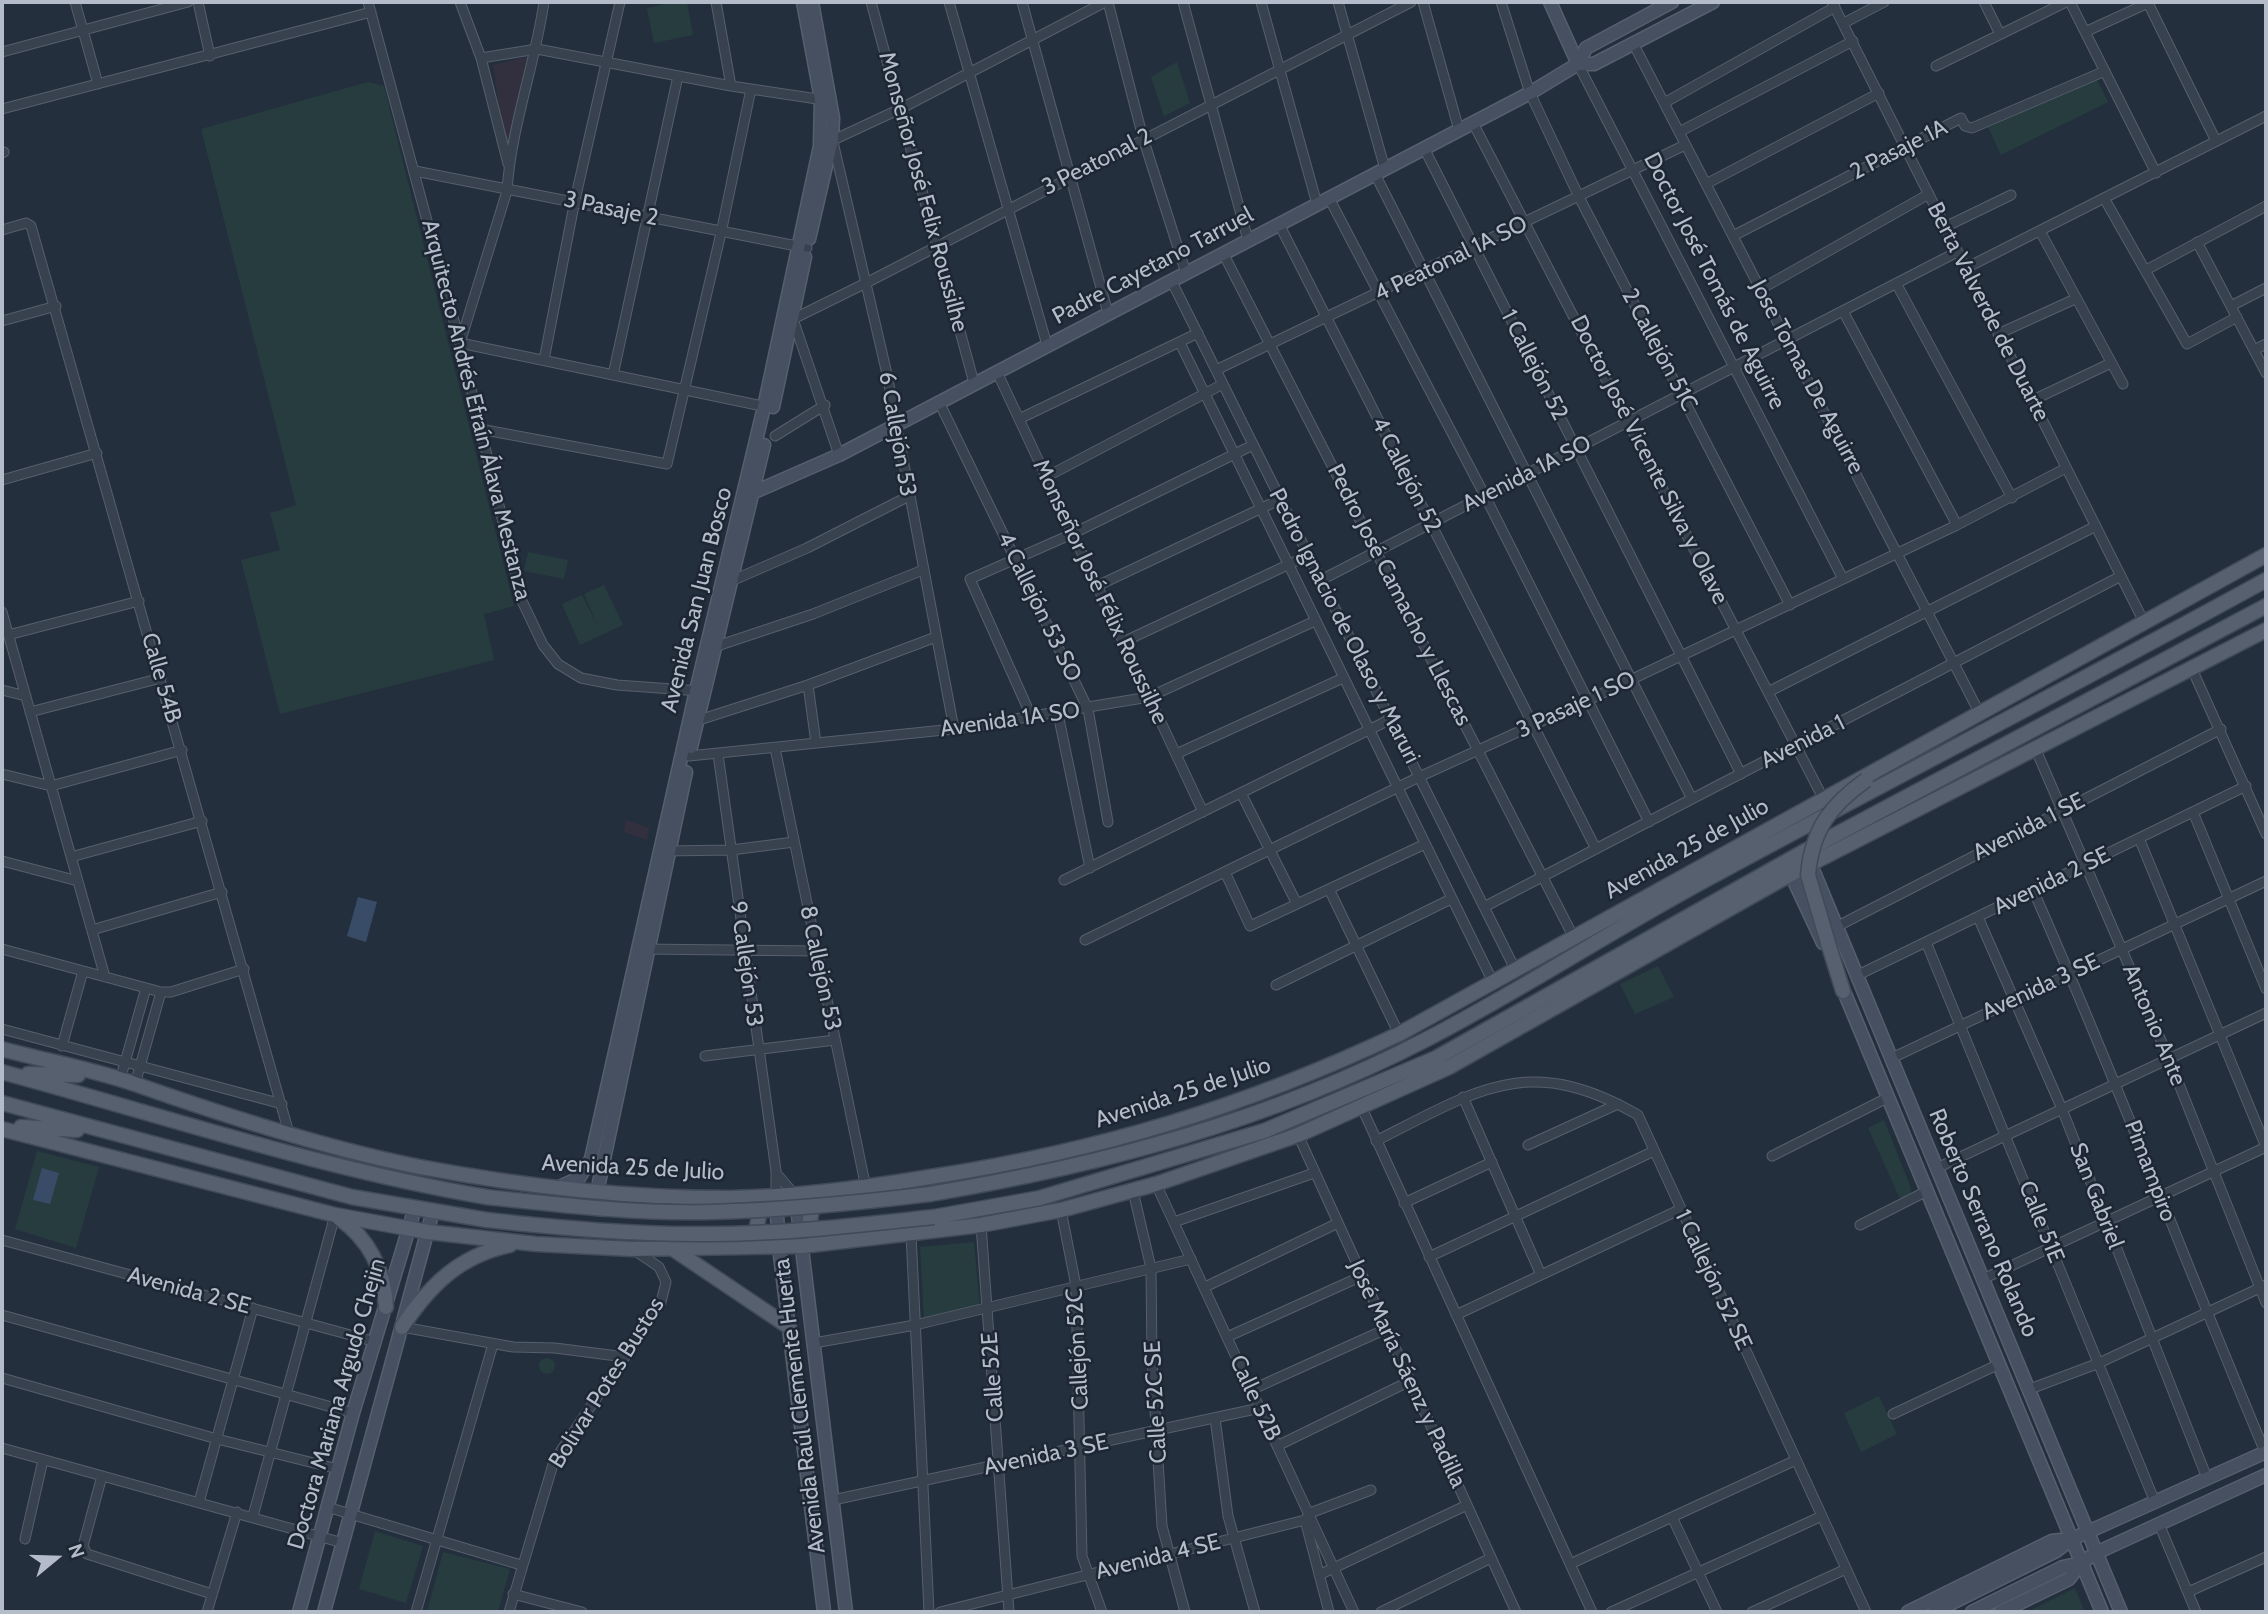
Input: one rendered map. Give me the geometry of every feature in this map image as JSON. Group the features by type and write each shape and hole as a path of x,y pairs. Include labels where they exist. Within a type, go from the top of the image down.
{"main road":[{"name":"Doctor José Tomás de Aguirre","path":"1550,2 1578,64"},
{"name":"Padre Cayetano Tarruel","path":"1578,64 1586,48 1672,2"},
{"name":"Padre Cayetano Tarruel","path":"749,495 839,455 897,425 1530,93 1578,64 1594,64 1713,2"},
{"name":"Avenida San Juan Bosco","path":"597,1192 611,1097 670,825 749,495 826,143 827,100 809,3"},
{"name":"Avenida 25 de Julio","path":"2,1049 135,1084 289,1133 418,1166 556,1188 750,1197 795,1195 866,1188 1033,1161 1132,1136 1286,1084 1399,1034 1494,984 1823,798 2266,555"},
{"name":"Avenida 25 de Julio","path":"5,1073 266,1148 411,1184 487,1197 598,1209 709,1212 820,1207 930,1194 1036,1176 1136,1152 1240,1120 1330,1084 1424,1041 1689,888 2266,580"},
{"path":"2,1103 352,1197 487,1220 599,1231 711,1234 822,1230 934,1217 1040,1198 1264,1131 1436,1058 2266,606"},
{"path":"2194,619 2205,627 2205,640"},
{"path":"1808,857 2036,750 2266,630"},
{"name":"Avenida San Juan Bosco","path":"670,825 699,720 701,691"},
{"path":"2016,692 2026,709"},
{"path":"1843,991 1808,875 1810,865 1818,836 1830,810 1893,760"},
{"name":"Roberto Serrano Rolando","path":"1808,857 2121,1612"},
{"path":"2,1128 335,1215 428,1233 536,1244 632,1249 779,1247 981,1225 1061,1210 1156,1184 1298,1135 1362,1108 1449,1068 1788,868"},
{"name":"Roberto Serrano Rolando","path":"1788,868 1843,991 2102,1612"},
{"path":"5,1073 97,1075"},
{"name":"Avenida San Juan Bosco","path":"556,1188 579,1178 587,1169 611,1097"},
{"path":"2,1128 100,1131"},
{"path":"1225,1160 1264,1131"},
{"path":"411,1184 511,1182"},
{"path":"818,1193 812,1200 810,1219 816,1240 820,1244"},
{"name":"Avenida Raúl Clemente Huerta","path":"795,1195 846,1612"},
{"name":"Avenida Raúl Clemente Huerta","path":"776,1196 779,1247 824,1612"},
{"path":"352,1197 394,1227"},
{"path":"750,1197 759,1215 759,1226 752,1247"},
{"name":"Doctora Mariana Argudo Chejin","path":"299,1612 353,1413 415,1208"},
{"name":"Doctora Mariana Argudo Chejin","path":"324,1612 433,1211"},
{"path":"335,1215 368,1244 385,1285 386,1307"},
{"path":"402,1327 432,1286 449,1270 490,1249 536,1244"},
{"path":"673,1249 789,1327"},
{"path":"1934,1612 2056,1551 2072,1539 2265,1452"},
{"path":"2001,1612 2069,1579 2081,1563 2096,1553 2266,1475"},
{"path":"1908,1612 2052,1541 2072,1539"},
{"path":"1972,1612 2063,1567 2081,1563"}],"street":[{"path":"75,2 98,84"},
{"path":"2,52 82,31 149,7 188,2"},
{"path":"198,2 210,56"},
{"name":"Arquitecto Andrés Efraín Álava Mestanza","path":"368,2 460,342 522,601 543,645 558,664 581,678 617,685 701,691"},
{"path":"460,2 481,58 508,167"},
{"path":"544,2 537,49 508,167 507,191 460,342 768,408"},
{"path":"544,360 575,200 620,2"},
{"path":"716,2 732,86"},
{"name":"Monseñor José Felix Roussilhe","path":"871,2 902,108 974,383"},
{"path":"949,2 1048,345"},
{"path":"1022,2 1108,313"},
{"path":"826,143 902,108 1107,2 1143,138 1186,273"},
{"path":"1183,2 1248,240"},
{"path":"1261,2 1323,201 1380,293 1649,822"},
{"path":"1338,2 1380,171 1425,271 1692,799"},
{"name":"3 Peatonal 2","path":"789,317 866,283 1210,103 1411,2"},
{"path":"1423,2 1459,130"},
{"name":"2 Callejón 51C","path":"1501,2 1530,93 1579,197 1790,604"},
{"path":"1844,23 1884,2"},
{"path":"1984,2 2000,34"},
{"path":"1936,66 2068,2 2156,173"},
{"path":"2085,32 2148,3 2216,141"},
{"path":"1664,103 1834,4"},
{"name":"Berta Valverde de Duarte","path":"1834,4 2144,622"},
{"path":"2,109 371,12"},
{"path":"1679,132 1853,41"},
{"name":"Jose Tomas De Aguirre","path":"1633,43 1979,712"},
{"path":"481,58 537,49 732,86 827,100"},
{"name":"Doctor José Tomás de Aguirre","path":"1578,64 1843,579"},
{"name":"2 Pasaje 1A","path":"1733,236 1961,118 1965,126 1972,128 2105,71"},
{"path":"613,375 678,76"},
{"path":"481,429 667,464 722,233 751,89"},
{"path":"1706,184 1879,93"},
{"path":"1966,268 2266,116"},
{"name":"Doctor José Vicente Silva y Olave","path":"1473,123 1630,421 1823,798"},
{"name":"6 Callejón 53","path":"826,143 866,283 897,425 954,729"},
{"name":"4 Peatonal 1A SO","path":"1216,370 1271,347 1685,145"},
{"name":"1 Callejón 52","path":"1424,149 1741,774"},
{"name":"3 Pasaje 2","path":"415,171 507,191 575,200 803,248"},
{"path":"1761,289 1929,194"},
{"path":"1945,227 2011,195"},
{"path":"2104,198 2187,344 2237,317"},
{"path":"2146,270 2266,206"},
{"name":"Calle 54B","path":"2,230 29,224 56,306 289,1133"},
{"name":"4 Callejón 52","path":"1279,224 1596,849"},
{"path":"2040,231 2074,299 2123,384"},
{"path":"2197,242 2266,373"},
{"name":"Avenida 1A SO","path":"1321,580 1957,252"},
{"name":"Pedro José Camacho y Llescas","path":"1223,253 1574,938"},
{"name":"Pedro Ignacio de Olaso y Maruri","path":"1171,280 1516,971"},
{"path":"1896,284 2012,498"},
{"path":"2231,306 2266,288"},
{"path":"1998,334 2074,299"},
{"path":"2,321 56,306"},
{"path":"1843,311 1957,525"},
{"path":"789,317 825,405 839,455"},
{"path":"1019,419 1198,333"},
{"path":"1180,343 1494,984"},
{"path":"2254,350 2266,344"},
{"path":"2033,400 2112,363"},
{"name":"Monseñor José Félix Roussilhe","path":"997,372 1203,812"},
{"path":"1046,477 1223,384"},
{"name":"4 Callejón 53 SO","path":"939,402 1018,559 1088,709 1108,822"},
{"path":"775,436 825,405"},
{"path":"1032,718 970,579 1072,534 1253,444"},
{"path":"2,480 97,453"},
{"name":"3 Pasaje 1 SO","path":"1085,940 1419,777 1957,525 2066,468"},
{"path":"726,584 807,548 909,496"},
{"path":"1097,586 1281,499"},
{"path":"1769,692 2096,526"},
{"path":"1123,642 1309,555"},
{"path":"711,648 813,614 923,570"},
{"name":"Avenida 1","path":"1484,907 2122,576"},
{"path":"8,635 139,601"},
{"path":"2,612 105,977"},
{"name":"Avenida 1A SO","path":"689,756 954,729 1149,697 1315,621"},
{"path":"699,720 807,685 936,637"},
{"path":"2192,670 2221,729 2266,834"},
{"path":"30,712 161,678"},
{"path":"1176,754 1343,678"},
{"path":"807,685 816,743"},
{"path":"2,690 26,696"},
{"path":"1058,714 1090,869"},
{"path":"1064,880 1391,719"},
{"name":"Avenida 1 SE","path":"1838,926 2221,729"},
{"name":"8 Callejón 53","path":"775,748 866,1188"},
{"path":"2,774 51,786 182,750"},
{"name":"Antonio Ante","path":"2036,750 2087,863 2169,1059 2263,1287 2266,1303"},
{"name":"9 Callejón 53","path":"718,754 776,1173 776,1196"},
{"name":"Avenida 2 SE","path":"1858,975 2246,786"},
{"path":"1241,793 1297,904"},
{"path":"2193,812 2266,989"},
{"path":"71,857 202,821"},
{"path":"1983,1279 2266,1147 2139,838"},
{"path":"665,851 731,850 794,842"},
{"path":"1225,872 1250,926 1425,844"},
{"path":"2,861 78,881"},
{"name":"Avenida 3 SE","path":"1892,1058 2266,881"},
{"path":"1329,889 1399,1034"},
{"name":"Pimampiro","path":"2033,890 2116,1083 2159,1197 2265,1452"},
{"path":"92,930 222,892"},
{"path":"1276,985 1451,899"},
{"name":"San Gabriel","path":"1978,917 2062,1109 2207,1478"},
{"name":"Calle 51E","path":"1926,942 2155,1502"},
{"path":"2,949 161,992 244,969"},
{"path":"644,949 817,951"},
{"path":"62,1046 83,971"},
{"path":"120,1080 146,988"},
{"path":"135,1084 161,992"},
{"path":"1937,1168 2266,1013"},
{"path":"2,1029 282,1104"},
{"path":"705,1056 835,1040"},
{"name":"1 Callejón 52 SE","path":"1376,1142 1463,1097 1500,1086 1545,1080 1618,1104 1638,1115 1866,1612"},
{"path":"1463,1097 1541,1275"},
{"path":"1772,1156 1887,1098"},
{"path":"1528,1145 1618,1104"},
{"path":"1362,1108 1592,1612"},
{"name":"José María Sáenz y Padilla","path":"1298,1135 1514,1612"},
{"path":"1429,1257 1654,1151"},
{"path":"1404,1203 1492,1162"},
{"path":"776,1173 795,1195"},
{"path":"1174,1222 1314,1173"},
{"name":"Calle 52B","path":"1156,1184 1354,1612"},
{"name":"Calle 52C SE","path":"1133,1191 1151,1268 1156,1431 1163,1526 1185,1612"},
{"path":"1860,1224 1925,1192"},
{"path":"1456,1315 1681,1209"},
{"name":"Callejón 52C","path":"1061,1210 1076,1286 1082,1447 1082,1556 1102,1612"},
{"path":"253,1517 335,1215"},
{"path":"1205,1287 1338,1223"},
{"name":"Calle 52E","path":"981,1225 1009,1612"},
{"path":"911,1234 929,1612"},
{"name":"Avenida 2 SE","path":"2,1240 376,1342"},
{"name":"Bolivar Potes Bustos","path":"509,1612 554,1461 625,1357 665,1290 659,1267 632,1249"},
{"path":"814,1343 915,1325 1191,1259"},
{"path":"1227,1337 1362,1276"},
{"path":"2030,1389 2099,1363 2263,1287"},
{"path":"198,1502 253,1308"},
{"path":"2,1315 353,1413"},
{"path":"402,1327 493,1344 625,1357"},
{"path":"1251,1390 1386,1329"},
{"path":"416,1612 493,1344"},
{"path":"1893,1414 1997,1365"},
{"path":"2,1378 217,1439 338,1469"},
{"path":"1277,1446 1410,1381"},
{"name":"Avenida 3 SE","path":"833,1500 1259,1408"},
{"path":"1214,1418 1233,1538 1255,1612"},
{"path":"2,1448 344,1543"},
{"path":"25,1539 43,1460"},
{"path":"1570,1564 1796,1460"},
{"path":"102,1476 83,1546 87,1554 212,1594"},
{"name":"Avenida 4 SE","path":"940,1612 1308,1517 1371,1490"},
{"path":"1319,1575 1467,1505"},
{"path":"327,1507 522,1565"},
{"path":"207,1612 237,1512"},
{"path":"1611,1612 1822,1516"},
{"path":"1308,1517 1329,1612"},
{"path":"1672,1517 1717,1612"},
{"path":"2159,1524 2196,1612"},
{"path":"2188,1592 2266,1557"},
{"path":"1381,1612 1491,1558"},
{"path":"1752,1612 1846,1569"},
{"path":"513,1594 582,1612"}],"shaded area":[{"path":"527,57 512,140 504,139 493,65"},
{"path":"626,820 649,828 647,840 624,832"}],"green space":[{"path":"687,2 693,35 654,43 647,8"},
{"path":"1177,62 1190,103 1164,116 1151,77"},
{"path":"2097,80 2108,102 2001,155 1988,127"},
{"path":"368,82 384,86 514,606 484,614 494,660 280,714 241,560 280,550 270,513 296,505 201,129"},
{"path":"528,552 568,560 564,579 524,571"},
{"path":"604,585 623,625 580,645 562,604 582,595 598,627 584,594"},
{"path":"1658,966 1674,997 1635,1014 1620,984"},
{"path":"1884,1120 1911,1188 1910,1195 1901,1201 1868,1128"},
{"path":"37,1151 99,1167 76,1248 15,1229"},
{"path":"974,1242 980,1307 924,1320 920,1247"},
{"path":"547,1358 553,1360 553,1372 547,1374 541,1372 539,1366 541,1360"},
{"path":"1879,1396 1897,1434 1861,1452 1844,1413"},
{"path":"375,1531 423,1546 406,1603 359,1589"},
{"path":"443,1552 510,1569 498,1612 427,1612"},
{"path":"2075,1588 2085,1612 2027,1612"}],"water":[{"path":"358,897 377,902 366,942 347,936"},
{"path":"42,1168 59,1173 50,1204 33,1200"}]}
